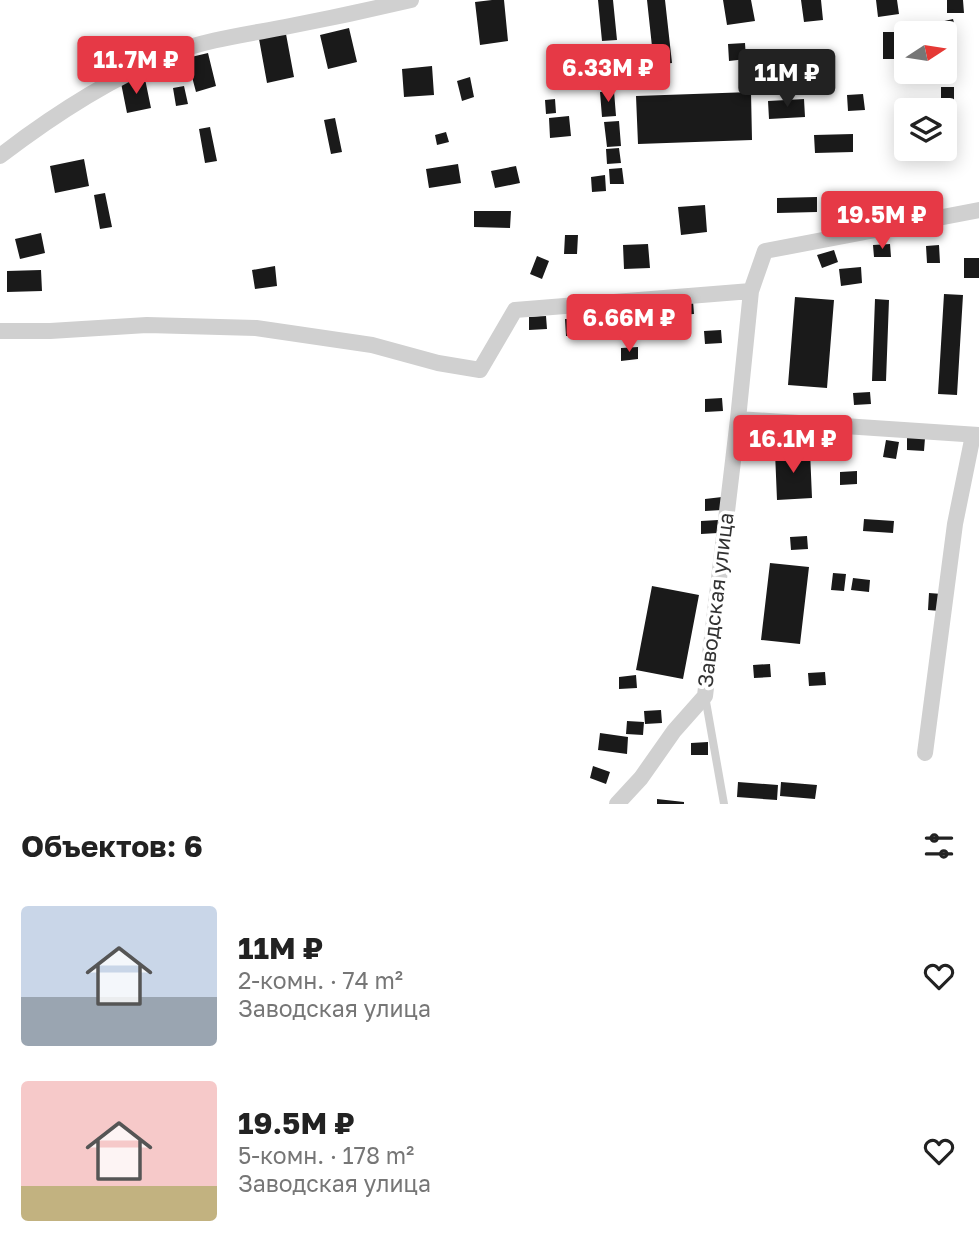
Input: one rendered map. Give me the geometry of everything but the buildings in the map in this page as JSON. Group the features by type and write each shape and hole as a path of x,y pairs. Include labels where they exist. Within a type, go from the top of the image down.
{"street":[{"path":"0,156 33,130 82,99 172,53 224,39 411,0"},
{"name":"Заводская улица","path":"617,804 641,778 674,731 705,696 751,291 765,251 979,210"},
{"path":"0,331 147,325 256,328 372,345 438,363 480,370 514,310 751,291"},
{"path":"738,419 976,435 956,524 925,753"}],"lane":[{"path":"705,696 724,804"}]}
